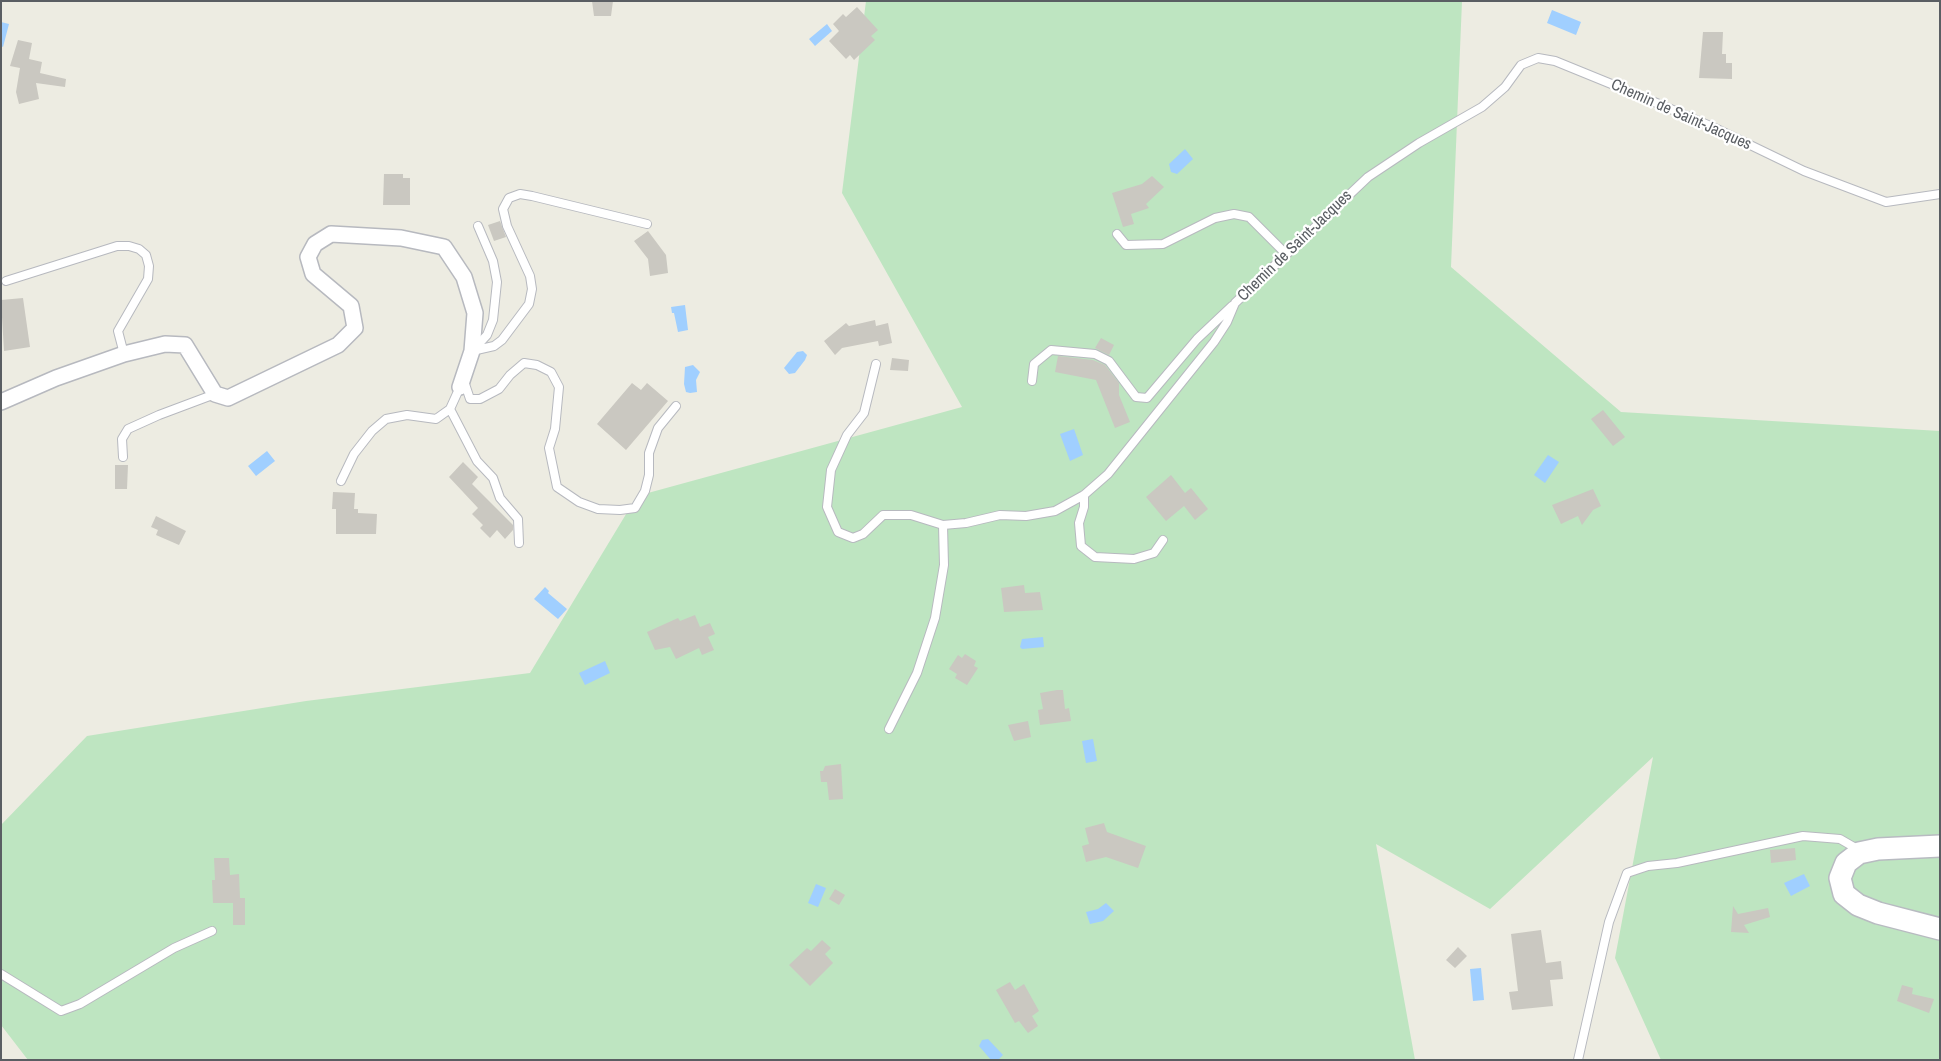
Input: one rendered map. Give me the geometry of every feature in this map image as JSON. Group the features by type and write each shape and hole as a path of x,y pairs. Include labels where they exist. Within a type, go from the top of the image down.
{"street":[{"path":"1,402 56,378 124,354 165,344 185,345 215,394 228,398 247,391 338,346 355,328 351,306 313,274 308,258 315,244 330,234 400,238 444,246 464,278 475,313 472,351 462,382"},
{"path":"1940,846 1878,849 1863,852 1846,863 1840,878 1844,894 1858,905 1878,914 1940,929"}],"lane":[{"name":"Chemin de Saint-Jacques","path":"876,364 864,413 847,435 831,470 827,507 838,532 853,538 863,534 883,515 911,514 943,525 966,523 1000,515 1026,516 1055,510 1084,495 1108,474 1191,373 1227,322 1235,303 1368,177 1419,143 1482,107 1505,87 1521,65 1538,58 1555,61 1623,89 1715,128 1804,171 1886,202 1940,194"},
{"path":"472,351 494,346 502,340 529,304 532,289 530,276 507,226 504,209 509,198 520,194 532,196 647,224"},
{"path":"1117,234 1126,245 1162,244 1215,218 1234,214 1248,217 1286,254"},
{"path":"472,351 487,335 493,320 497,282 493,261 478,226"},
{"path":"6,281 117,246 129,246 139,249 146,255 149,266 148,279 118,331 124,354"},
{"path":"1032,381 1034,364 1051,350 1095,354 1109,361 1136,397 1147,398 1197,339 1235,303"},
{"path":"462,382 470,398 480,399 499,389 510,375 524,363 537,365 551,372 559,387 555,429 549,448 557,487 579,502 598,509 620,510 634,508 646,491 649,476 649,453 658,428 676,406"},
{"path":"341,481 354,454 372,431 386,418 407,415 436,419 450,409 462,382"},
{"path":"123,457 122,439 128,429 215,394"},
{"path":"450,409 477,461 493,478 500,498 518,519 518,543"},
{"path":"1084,495 1084,507 1079,523 1081,546 1095,557 1134,559 1154,554 1163,540"},
{"path":"888,729 917,673 935,618 944,565 943,525"},
{"path":"1578,1060 1609,922 1627,873 1648,866 1677,863 1803,836 1840,839 1863,852"},
{"path":"1,974 61,1010 80,1004 174,948 212,931"}],"green space":[{"path":"866,1 1462,1 1451,267 1621,412 1940,431 1940,1060 1661,1060 1615,958 1653,757 1490,909 1376,844 1415,1060 28,1060 1,1025 1,825 87,736 306,701 530,673 637,496 962,407 842,193"}],"water":[{"path":"1552,10 1581,22 1576,35 1547,23"},
{"path":"1,22 9,24 3,47 1,46"},
{"path":"827,24 832,31 815,46 809,39"},
{"path":"1185,149 1193,159 1177,174 1171,172 1169,164"},
{"path":"685,305 688,330 678,332 671,307"},
{"path":"803,351 807,355 805,360 795,373 789,374 784,368 797,352"},
{"path":"693,365 700,372 696,380 697,392 690,393 686,392 684,384 685,367"},
{"path":"1074,429 1083,455 1070,461 1060,434"},
{"path":"267,451 275,461 256,476 248,466"},
{"path":"1548,455 1559,462 1545,483 1534,475"},
{"path":"545,587 549,591 548,593 567,609 558,619 534,599"},
{"path":"1043,637 1044,647 1022,649 1020,647 1022,639"},
{"path":"605,661 610,673 585,685 579,673"},
{"path":"1093,739 1097,761 1086,763 1082,741"},
{"path":"1804,874 1810,886 1791,896 1784,883"},
{"path":"816,884 826,888 818,907 808,903"},
{"path":"1106,903 1114,911 1103,921 1090,924 1086,912 1098,909"},
{"path":"1481,968 1484,1000 1473,1001 1470,969"},
{"path":"988,1039 1003,1055 998,1060 991,1060 979,1046 982,1040"}],"building":[{"path":"592,1 613,1 611,16 594,16"},
{"path":"857,7 878,30 871,36 875,40 854,60 850,55 846,59 829,41 839,31 833,24 843,14 846,17"},
{"path":"1703,32 1723,32 1722,54 1726,54 1726,63 1732,63 1732,79 1699,78"},
{"path":"18,40 32,43 29,59 42,62 40,73 66,79 65,87 36,83 39,99 19,104 16,92 20,68 10,66"},
{"path":"384,174 403,174 403,178 410,178 410,205 383,205"},
{"path":"1152,176 1164,187 1146,204 1149,208 1131,214 1134,224 1123,227 1112,193 1142,184"},
{"path":"500,221 506,237 494,241 488,225"},
{"path":"648,231 666,255 668,273 650,276 648,259 634,241"},
{"path":"23,298 30,347 4,351 1,300"},
{"path":"875,320 876,326 888,323 892,343 879,346 878,341 842,348 835,355 824,341 846,323 849,326"},
{"path":"1101,338 1114,345 1109,355 1095,348"},
{"path":"1058,356 1093,360 1105,365 1119,383 1119,395 1130,422 1115,428 1096,380 1055,372"},
{"path":"892,358 909,360 908,371 890,370"},
{"path":"632,383 641,390 647,383 668,401 626,450 597,424"},
{"path":"1603,410 1625,437 1613,446 1591,419"},
{"path":"463,462 478,477 472,484 513,525 513,530 505,539 497,530 490,538 480,528 483,525 472,514 478,508 449,477"},
{"path":"115,465 128,465 127,489 115,489"},
{"path":"1171,475 1185,493 1191,488 1208,509 1195,520 1184,506 1166,521 1146,497"},
{"path":"1593,489 1601,506 1593,510 1582,525 1578,516 1561,524 1552,505"},
{"path":"333,492 355,493 354,509 358,509 358,513 377,514 376,534 336,534 336,509 332,509"},
{"path":"156,516 186,531 179,545 156,535 158,530 151,527"},
{"path":"1024,585 1025,593 1040,592 1043,610 1004,612 1001,588"},
{"path":"695,615 700,627 710,623 715,634 708,637 714,650 702,655 699,648 676,659 670,647 655,650 647,632 678,618 680,621"},
{"path":"965,654 976,661 974,666 978,668 967,685 955,678 957,674 949,669 958,655 962,658"},
{"path":"1063,690 1065,709 1069,708 1071,721 1040,725 1038,710 1043,709 1040,693"},
{"path":"1028,721 1031,737 1014,741 1008,725"},
{"path":"841,764 843,799 829,800 827,782 821,782 820,771 823,771 825,766"},
{"path":"1104,823 1107,832 1146,846 1138,868 1106,857 1086,862 1082,846 1089,844 1085,828"},
{"path":"1795,848 1796,860 1771,863 1770,850"},
{"path":"214,858 229,858 230,875 239,874 240,898 245,898 245,925 233,925 233,903 213,903 212,880 215,880"},
{"path":"835,889 845,895 839,905 829,899"},
{"path":"1733,906 1738,914 1768,908 1770,917 1744,925 1749,933 1731,932"},
{"path":"1541,930 1546,963 1561,961 1563,979 1550,980 1553,1006 1512,1010 1509,992 1518,991 1511,934"},
{"path":"822,940 831,948 825,954 833,963 810,986 789,965 807,948 811,951"},
{"path":"1458,947 1467,956 1455,968 1446,960"},
{"path":"1010,982 1015,990 1024,984 1039,1011 1032,1016 1038,1026 1028,1033 1019,1021 1015,1023 996,990"},
{"path":"1902,985 1913,988 1912,994 1934,999 1929,1013 1897,1001"}]}
